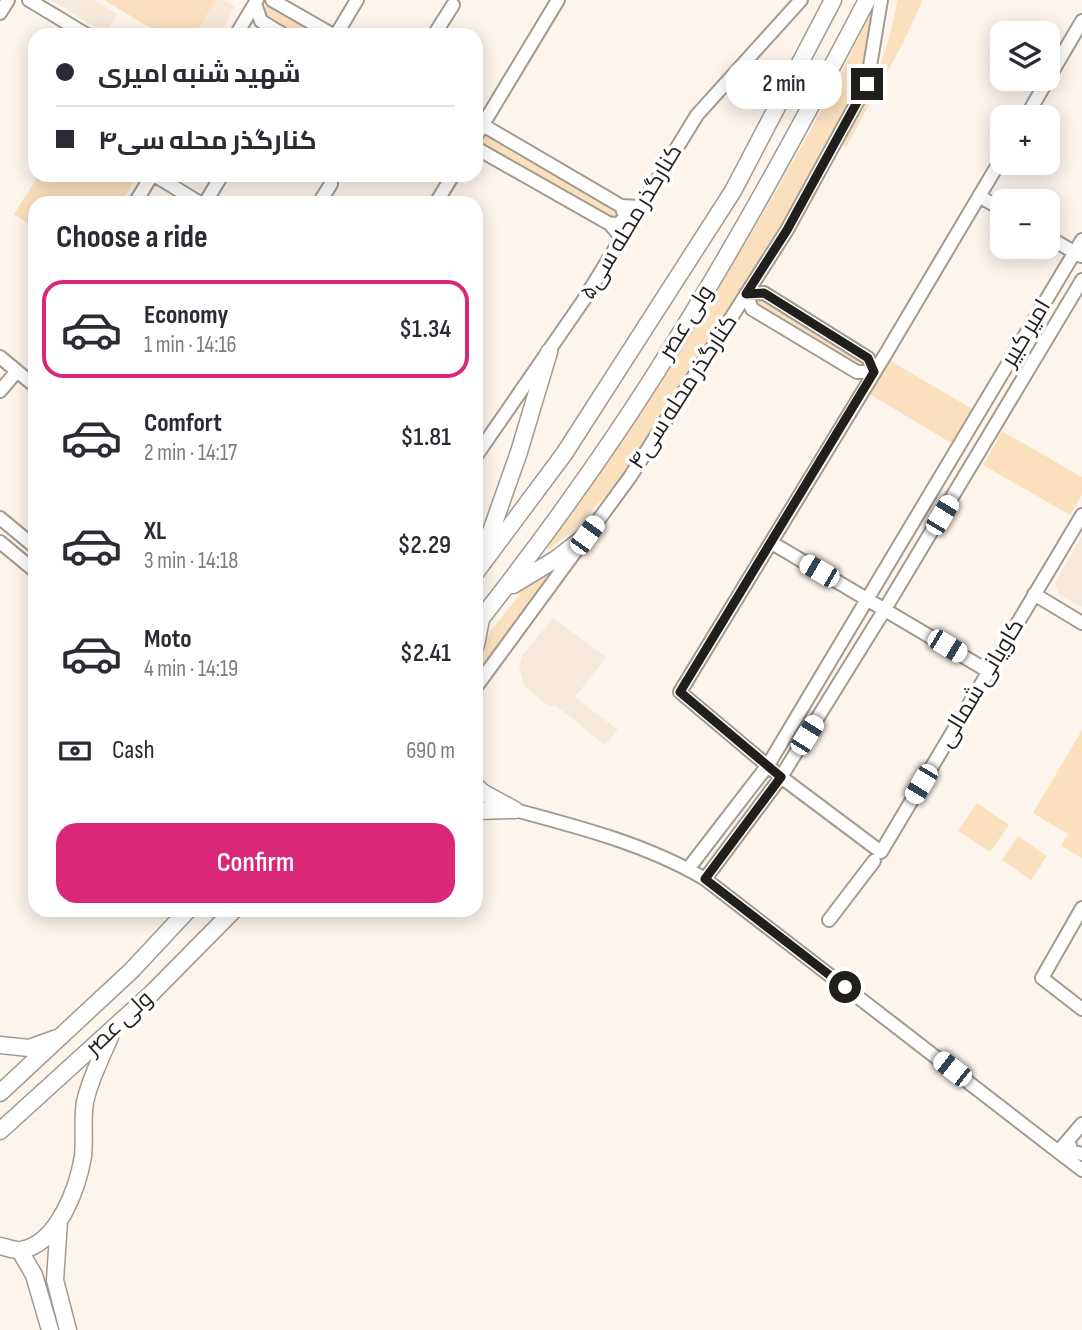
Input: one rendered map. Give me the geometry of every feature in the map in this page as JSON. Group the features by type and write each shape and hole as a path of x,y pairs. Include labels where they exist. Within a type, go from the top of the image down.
{"main road":[{"name":"ولی عصر","path":"483,563 564,454 733,191 832,0"},
{"name":"ولی عصر","path":"483,616 505,590 591,470 682,332 757,204 867,0"},
{"path":"483,552 519,452 549,352"},
{"path":"505,590 556,559 587,535"},
{"path":"483,793 515,810"},
{"path":"483,811 515,810"},
{"name":"ولی عصر","path":"0,1093 132,970 181,917"},
{"name":"ولی عصر","path":"0,1131 114,1028 227,917"},
{"path":"0,1246 20,1251 40,1242 59,1221 76,1190 83,1153 85,1102 114,1028"},
{"path":"0,1045 29,1048 63,1036"},
{"path":"59,1221 55,1280 68,1330"},
{"path":"20,1251 34,1275 50,1330"}],"street":[{"path":"0,13 8,0"},
{"path":"29,0 75,28"},
{"path":"256,2 271,0 321,28"},
{"path":"339,28 357,0"},
{"path":"483,119 558,0"},
{"name":"کنارگذر محله سی۵","path":"483,446 549,352 697,114 801,0"},
{"name":"کنارگذر محله سی۴","path":"483,677 630,477 787,230 867,84 881,0"},
{"path":"240,28 256,2"},
{"path":"256,2 261,20 273,28"},
{"path":"438,28 453,5"},
{"path":"1060,59 1082,21"},
{"path":"483,130 621,206 640,206"},
{"path":"483,152 610,224 622,238"},
{"path":"878,856 680,692 992,175"},
{"path":"166,182 190,196"},
{"path":"323,196 331,184"},
{"path":"979,196 990,202"},
{"path":"610,224 620,222 625,216 621,206"},
{"name":"امیر کبیر","path":"688,869 768,765 986,400 1079,254 1082,240"},
{"path":"1060,243 1079,254"},
{"name":"امیر کبیر","path":"705,879 781,777 970,469 1082,280"},
{"path":"764,293 868,358 874,372 857,372 752,309 746,294 764,293"},
{"path":"0,357 28,380"},
{"path":"0,391 17,371"},
{"path":"986,400 1004,410"},
{"path":"952,458 970,469"},
{"name":"کاویانی شمالی","path":"828,920 878,856 1082,515"},
{"path":"0,519 28,541"},
{"path":"0,542 28,565"},
{"path":"772,543 988,671"},
{"path":"1034,594 1082,623"},
{"path":"515,810 640,849 705,879 1064,1146 1080,1161"},
{"path":"1082,908 1042,978 1082,1009"},
{"path":"1064,1146 1082,1124"}],"shaded area":[{"path":"51,0 94,0 117,14 108,28 97,28"},
{"path":"104,0 216,0 199,28 150,28"},
{"path":"216,0 224,0 235,7 223,28 199,28"},
{"path":"897,0 923,0 901,47 846,147 842,145 883,56"},
{"path":"877,4 866,64 795,202 617,485 547,551 550,541 680,346 763,214"},
{"path":"267,5 305,28 283,28 264,17 262,9"},
{"path":"486,132 618,208 611,220 483,143"},
{"path":"35,182 134,182 125,196 28,196 28,223 14,214"},
{"path":"752,296 763,296 866,360 868,368 860,368 755,307"},
{"path":"889,360 974,410 953,444 869,394"},
{"path":"1002,431 1082,477 1082,495 1070,515 983,465"},
{"path":"1082,536 1082,607 1059,594 1055,583"},
{"path":"573,549 483,666 483,646 490,632 530,581"},
{"path":"553,618 606,657 575,697 618,730 605,745 555,705 550,707 525,687 519,668 522,656"},
{"path":"1082,730 1082,858 1061,846 1068,834 1033,813"},
{"path":"977,803 1009,825 990,852 958,831"},
{"path":"1018,836 1047,856 1031,880 1002,860"}],"route":[{"path":"845,987 705,879 781,777 680,692 874,372 868,358 764,293 746,294 787,230 867,84"}]}
